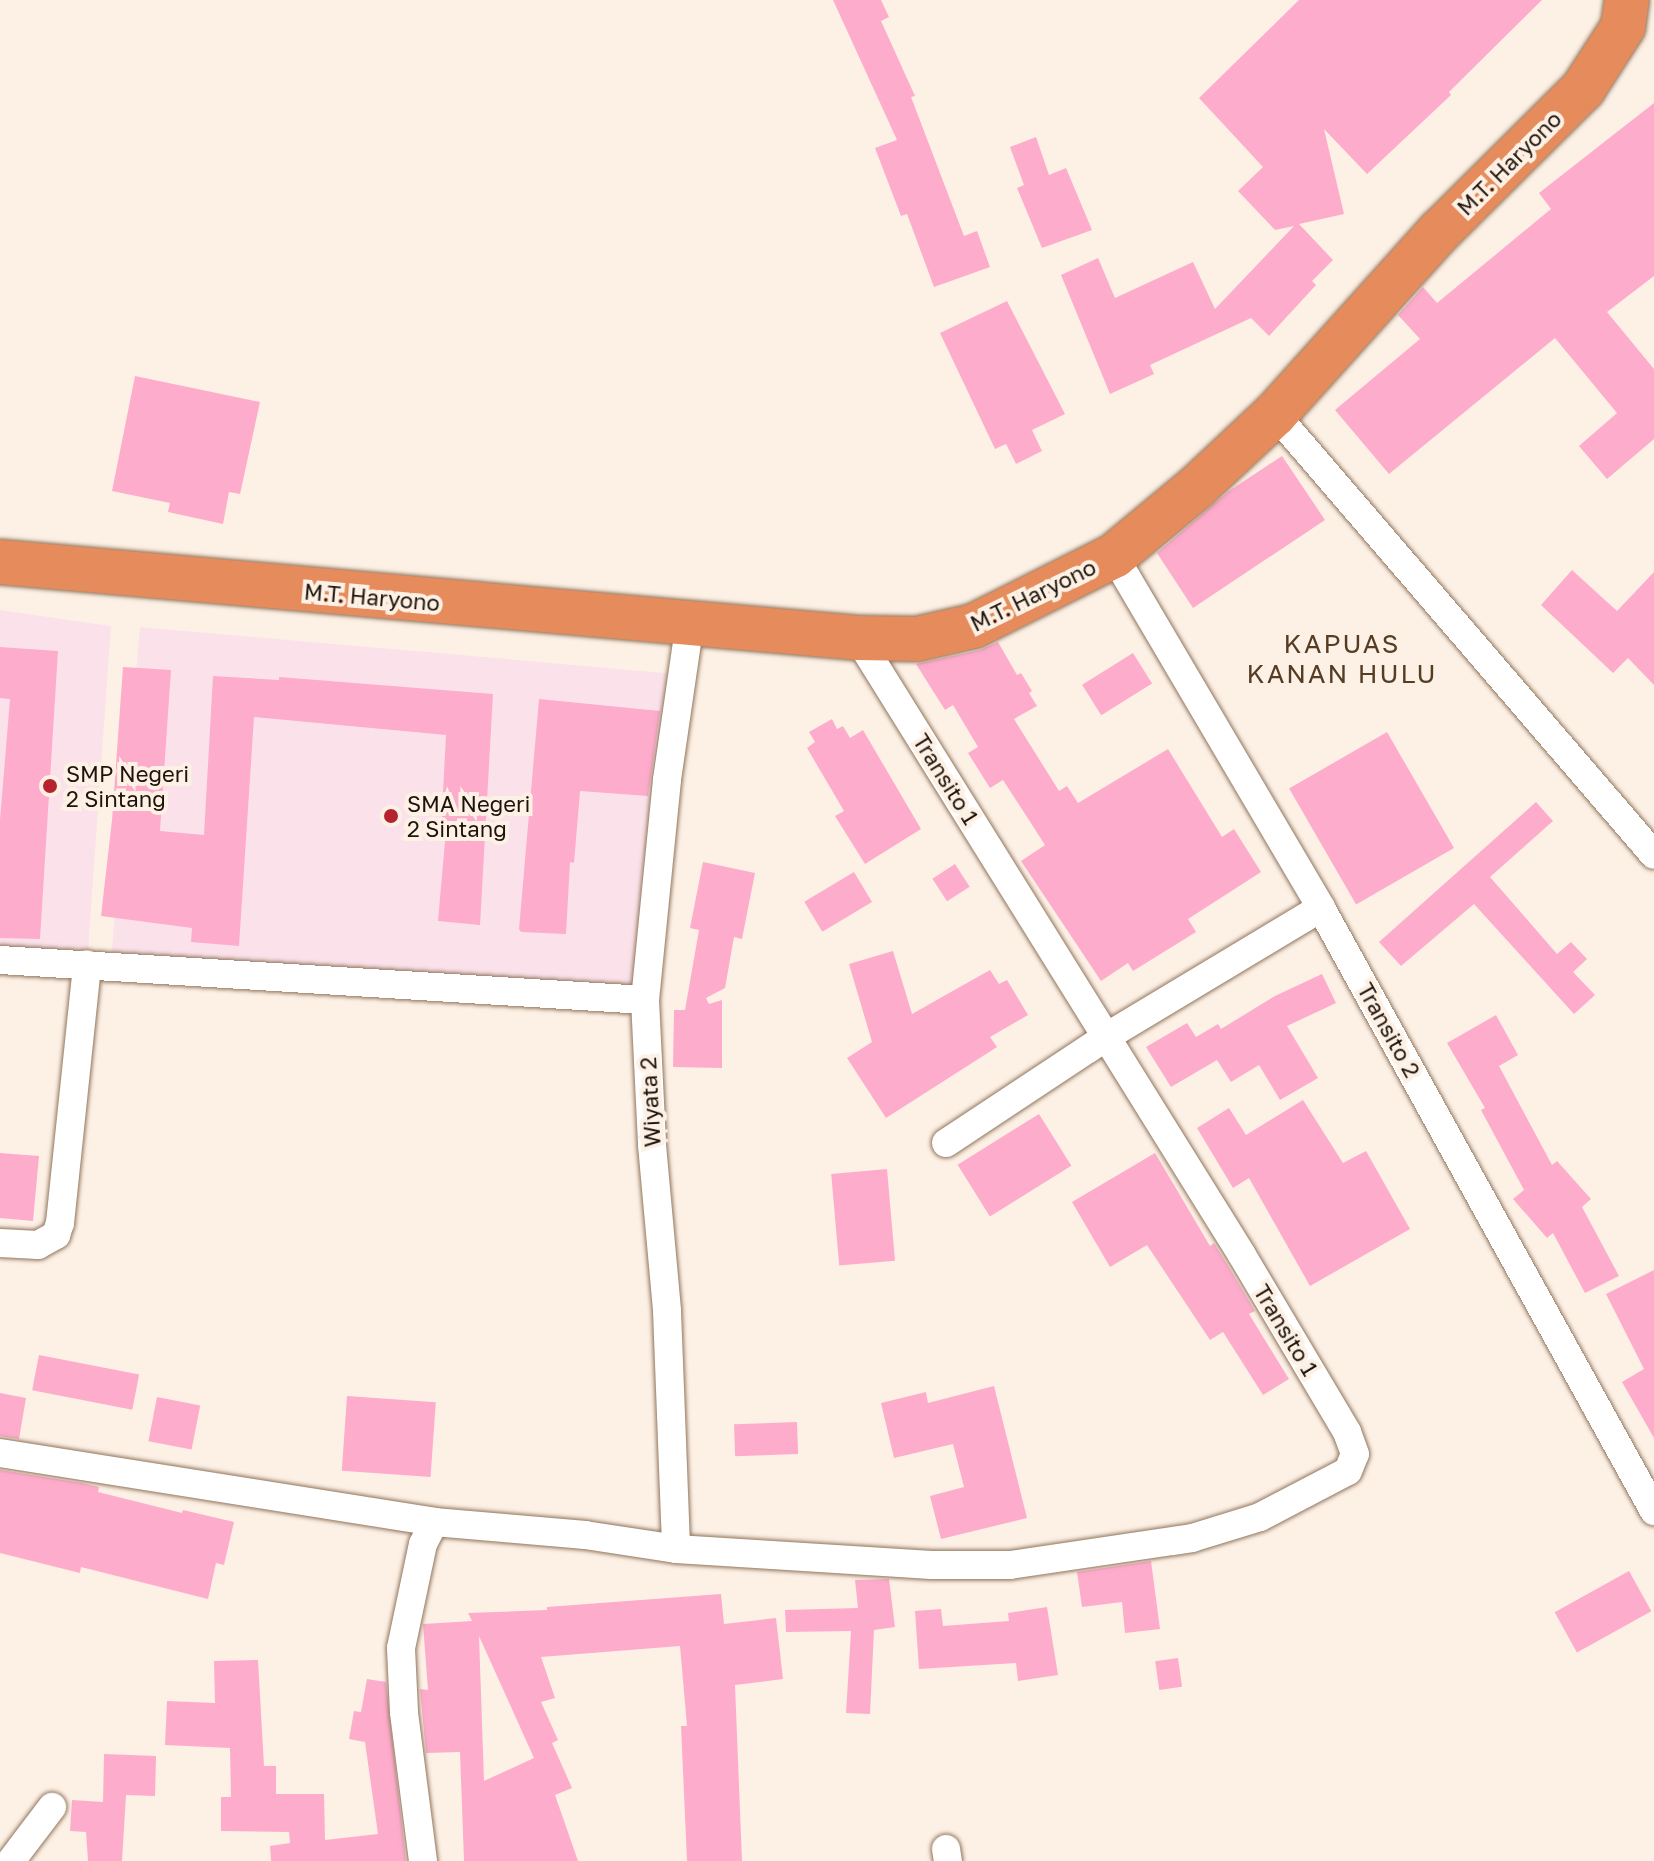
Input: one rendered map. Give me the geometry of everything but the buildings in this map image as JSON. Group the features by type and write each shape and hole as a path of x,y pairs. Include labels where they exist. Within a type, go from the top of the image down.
{"highway":[{"name":"M.T. Haryono","path":"0,562 265,588 858,638 917,639 947,635 1042,595 1114,556 1197,487 1275,414 1440,231 1583,89 1623,27 1627,0"}],"street":[{"path":"1275,414 1654,855"},
{"name":"Transito 2","path":"1114,556 1645,1468 1654,1511"},
{"name":"Wiyata 2","path":"676,1549 667,1311 652,1145 645,1000 667,780 690,622"},
{"name":"Transito 1","path":"676,1549 932,1565 1010,1565 1192,1538 1247,1522 1348,1471 1354,1463 1355,1454 1347,1432 858,638"},
{"path":"946,1143 1106,1037 1321,908"},
{"path":"0,960 645,1000"},
{"path":"0,1243 38,1245 56,1235 60,1223 87,964"},
{"path":"0,1453 434,1522 585,1535 676,1549"},
{"path":"423,1861 400,1660 423,1544 434,1522"},
{"path":"11,1861 52,1807"}],"shaded area":[{"name":"SMP Negeri 2 Sintang","path":"0,610 111,626 88,951 0,947"},
{"name":"SMA Negeri 2 Sintang","path":"140,627 673,674 644,1002 111,956"}],"place":[{"name":"SMP Negeri 2 Sintang","path":"50,786"},
{"name":"SMA Negeri 2 Sintang","path":"391,816"}],"district":[{"name":"KAPUAS KANAN HULU","path":"1342,659"}]}
